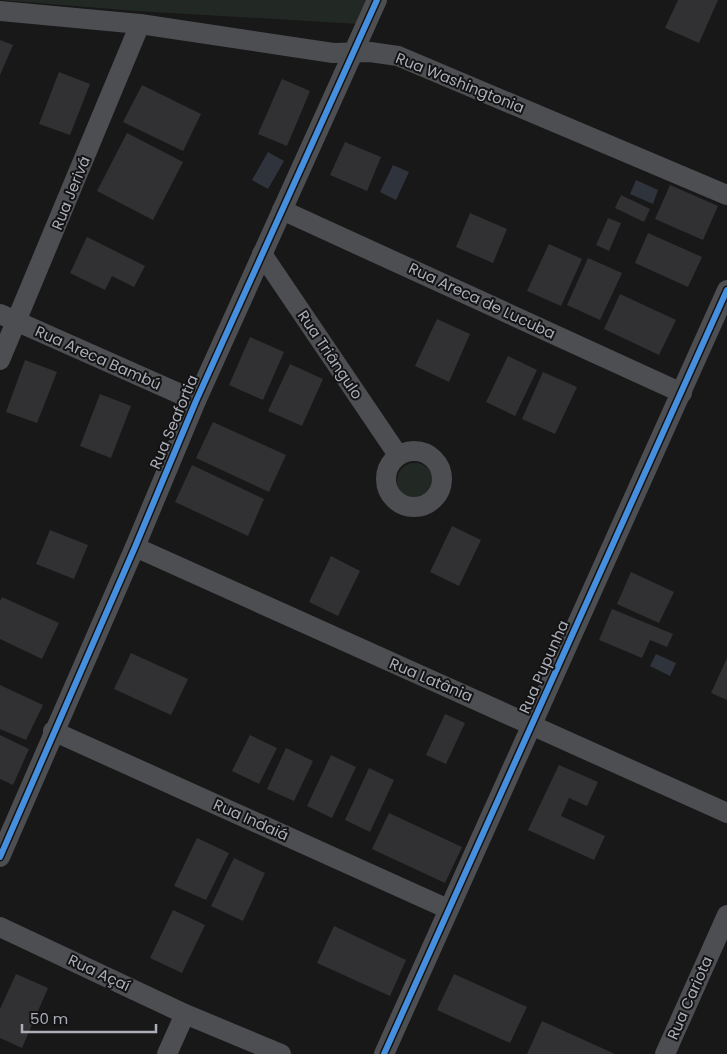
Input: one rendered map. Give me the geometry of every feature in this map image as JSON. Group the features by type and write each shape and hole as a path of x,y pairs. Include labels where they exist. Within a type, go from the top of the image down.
{"street":[{"name":"Rua Seafortia","path":"0,857 53,731 135,547 196,401 377,0"},
{"name":"Rua Washingtonia","path":"0,11 140,24 333,53 383,53 410,61 727,195"},
{"name":"Rua Jerivá","path":"0,360 9,319 140,24"},
{"name":"Rua Areca de Lucuba","path":"282,210 682,393"},
{"name":"Rua Triângulo","path":"262,254 398,456"},
{"name":"Rua Pupunha","path":"384,1054 727,290"},
{"name":"Rua Areca Bambú","path":"9,319 196,401"},
{"name":"Rua Latânia","path":"135,547 727,813"},
{"name":"Rua Indaiá","path":"53,731 448,909"},
{"name":"Rua Cariota","path":"665,1054 727,915"},
{"name":"Rua Açaí","path":"0,927 185,1014 281,1054"},
{"path":"167,1054 185,1014"}],"shaded area":[{"path":"0,0 370,0 360,24 137,11"},
{"path":"268,152 284,161 268,189 252,180"},
{"path":"393,165 409,172 396,200 380,192"},
{"path":"636,180 658,190 653,204 630,194"},
{"path":"415,463 422,464 428,468 432,474 432,488 428,494 422,498 415,499 408,498 402,494 398,488 397,481 398,474 402,468 408,464"},
{"path":"656,654 676,663 670,676 650,666"}],"building":[{"path":"678,0 718,0 699,43 665,28"},
{"path":"0,40 13,45 0,75"},
{"path":"59,72 90,84 70,135 39,124"},
{"path":"282,79 310,91 287,146 258,134"},
{"path":"142,85 201,114 183,151 123,122"},
{"path":"127,133 183,162 153,220 97,191"},
{"path":"345,142 381,157 367,191 330,175"},
{"path":"670,185 718,206 703,240 655,219"},
{"path":"621,195 650,209 644,222 615,208"},
{"path":"470,213 507,229 493,263 456,247"},
{"path":"608,218 621,223 609,251 596,245"},
{"path":"648,233 702,257 688,287 635,263"},
{"path":"87,237 145,266 134,287 112,276 105,290 70,273"},
{"path":"549,244 582,259 561,306 527,291"},
{"path":"588,258 622,273 600,320 567,305"},
{"path":"620,294 676,320 659,355 604,329"},
{"path":"437,319 470,334 449,382 415,366"},
{"path":"250,337 284,352 263,400 229,385"},
{"path":"508,356 537,370 515,416 486,402"},
{"path":"25,360 57,372 37,423 6,412"},
{"path":"290,364 323,379 302,426 268,411"},
{"path":"543,372 577,387 555,434 522,419"},
{"path":"100,394 131,406 111,458 80,446"},
{"path":"213,422 286,455 269,492 196,458"},
{"path":"192,465 264,499 248,536 175,502"},
{"path":"452,526 481,540 459,586 430,572"},
{"path":"50,530 88,545 74,579 36,564"},
{"path":"331,556 360,571 338,616 309,602"},
{"path":"631,572 674,592 659,623 617,604"},
{"path":"2,597 59,623 42,659 0,639 0,601"},
{"path":"612,609 673,634 667,647 650,640 642,658 599,640"},
{"path":"131,653 188,679 171,715 114,689"},
{"path":"727,658 727,700 711,693"},
{"path":"0,685 43,705 26,740 0,729"},
{"path":"445,714 465,723 446,764 426,755"},
{"path":"0,735 29,749 13,785 0,779"},
{"path":"250,735 277,748 259,784 232,771"},
{"path":"286,748 313,761 294,801 267,789"},
{"path":"331,755 356,767 332,818 307,806"},
{"path":"559,765 598,782 587,806 569,798 561,816 605,836 594,860 528,830"},
{"path":"369,768 394,780 370,832 345,820"},
{"path":"389,813 462,847 445,883 372,849"},
{"path":"197,838 229,853 206,900 174,886"},
{"path":"234,858 265,873 243,921 211,906"},
{"path":"173,910 205,925 182,973 150,958"},
{"path":"334,926 406,960 390,996 317,963"},
{"path":"16,974 48,988 22,1048 0,1038 0,1009"},
{"path":"454,974 527,1007 510,1043 437,1010"},
{"path":"542,1021 615,1054 527,1054"}],"cycle path":[{"path":"0,857 135,547 196,401 377,0"},
{"path":"384,1054 727,290"}]}
